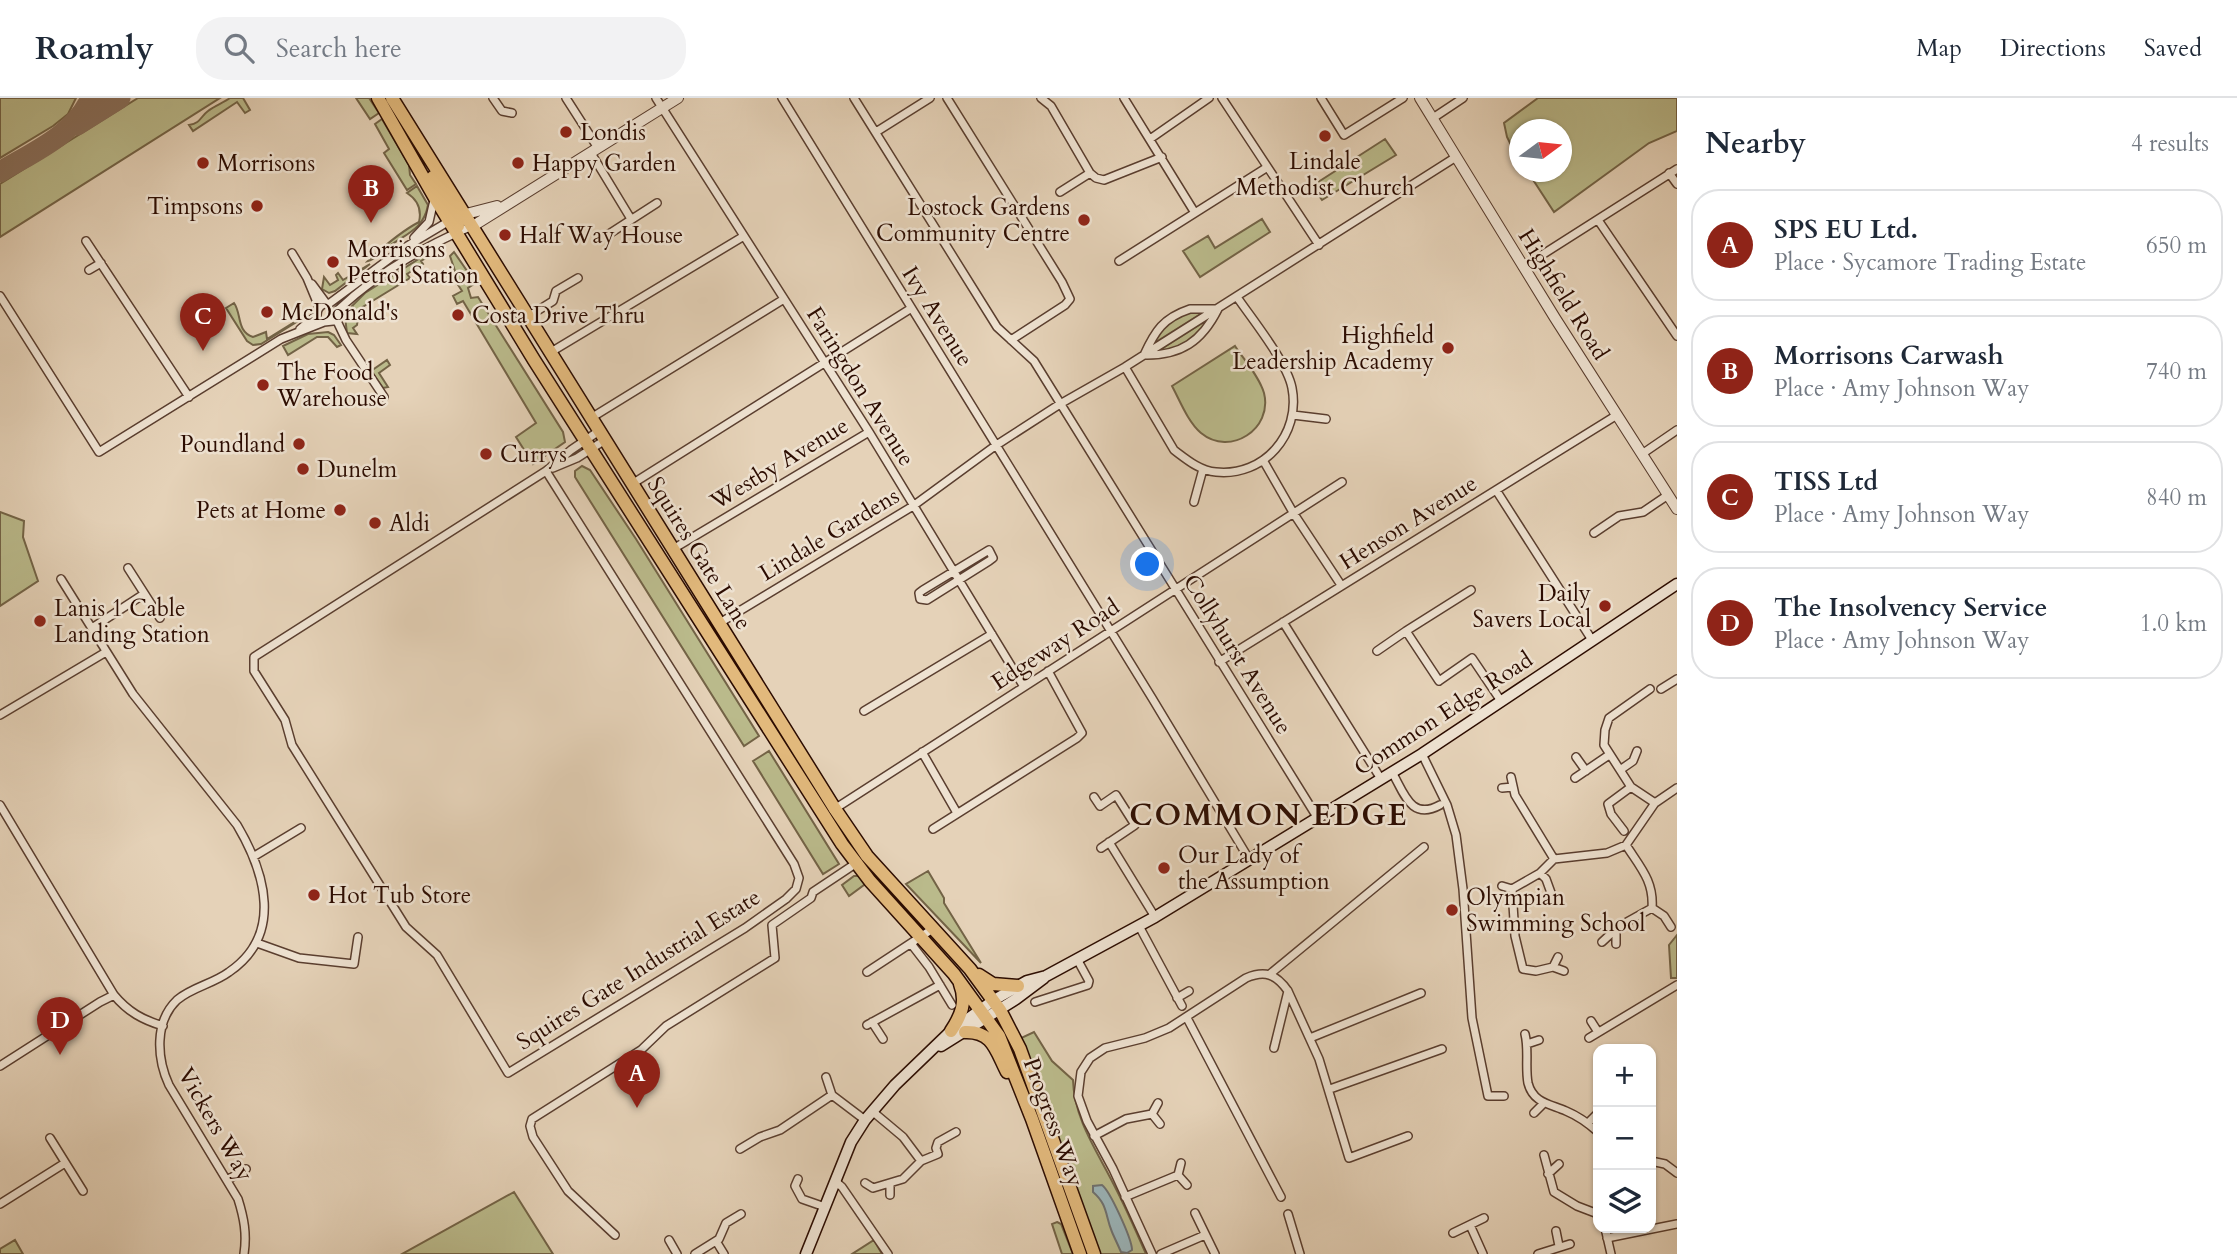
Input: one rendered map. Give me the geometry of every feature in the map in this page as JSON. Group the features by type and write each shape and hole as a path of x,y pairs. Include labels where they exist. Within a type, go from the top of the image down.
{"main road":[{"name":"Squires Gate Lane","path":"378,98 435,198 457,217 529,316 673,549 714,627"},
{"name":"Squires Gate Lane","path":"391,98 517,320 542,372 588,445 714,627 830,812 856,864 917,941 954,975 985,1014"},
{"name":"Common Edge Road","path":"997,1005 1155,917 1422,754 1677,584"},
{"name":"Squires Gate Lane","path":"830,812 970,969 997,1005"},
{"path":"970,969 993,984 1018,986"},
{"path":"951,1031 960,1017 963,996 954,975"},
{"name":"Common Edge Road","path":"925,1055 965,1031 1018,986 1046,976"},
{"name":"Progress Way","path":"997,1005 1020,1049 1094,1254"},
{"name":"Common Edge Road","path":"810,1253 851,1142 869,1116 951,1031 985,1014"},
{"name":"Progress Way","path":"985,1014 1002,1044 1023,1095 1080,1254"},
{"path":"965,1031 976,1031 986,1036 1012,1083 1023,1095"}],"street":[{"path":"493,98 502,111 512,113"},
{"path":"566,98 631,219"},
{"name":"Faringdon Avenue","path":"656,98 869,432 1024,687"},
{"path":"384,397 345,340 335,319 338,310 362,288 420,250 464,230 678,98"},
{"name":"Ivy Avenue","path":"782,98 1249,859"},
{"name":"Collyhurst Avenue","path":"854,98 997,327 1034,360 1317,817"},
{"path":"876,132 930,98"},
{"path":"947,98 1070,299 1011,340"},
{"path":"1041,98 1051,106 1090,173 1096,178 1104,180 1162,157"},
{"path":"1124,98 1195,213"},
{"path":"1150,139 1209,98"},
{"path":"1222,98 1319,245"},
{"path":"1321,98 1344,135 1403,98"},
{"name":"Highfield Road","path":"1420,98 1523,267 1677,509"},
{"path":"1433,118 1463,98"},
{"name":"Lindale Gardens","path":"714,627 912,506 995,446 1060,404 1125,367 1457,157"},
{"path":"1119,261 1266,168"},
{"path":"1523,267 1673,171 1677,184"},
{"path":"1060,192 1090,173"},
{"path":"404,248 429,222 435,198"},
{"path":"1,296 3,307 99,452 293,333 323,307 404,248 457,217 510,202"},
{"path":"609,234 657,203"},
{"path":"1598,220 1677,336"},
{"path":"551,352 744,236"},
{"path":"86,240 189,397"},
{"path":"292,253 323,307 325,323 345,340"},
{"path":"89,270 101,263"},
{"path":"529,316 553,301 556,291 578,278"},
{"path":"1125,367 1174,450 1203,469 1214,472 1239,472 1263,460 1277,450 1290,430 1293,415 1292,386 1286,371 1237,297"},
{"path":"591,418 784,299"},
{"path":"323,307 338,310"},
{"path":"632,484 910,309"},
{"name":"Lindale Gardens","path":"1144,355 1153,334 1172,317 1190,309 1218,309"},
{"name":"Lindale Gardens","path":"1144,355 1162,355 1185,347 1205,331 1218,309"},
{"path":"293,333 335,319"},
{"path":"1293,415 1326,419"},
{"name":"Henson Avenue","path":"1219,662 1617,415"},
{"path":"1642,454 1677,430"},
{"name":"Westby Avenue","path":"673,549 869,432"},
{"path":"546,471 602,436"},
{"path":"1263,460 1294,514 1341,585"},
{"path":"1194,502 1203,469"},
{"name":"Squires Gate Industrial Estate","path":"546,471 794,864 799,878 796,889 745,928 508,1073 437,955 405,927 292,745 285,720 254,671 254,657 546,471"},
{"name":"Edgeway Road","path":"830,812 1342,482"},
{"path":"1496,490 1592,640"},
{"path":"1594,533 1619,516 1643,512 1668,495"},
{"path":"989,550 993,554 992,560 959,580 928,600 920,599 919,593 953,571 984,552 989,550"},
{"path":"128,568 160,618"},
{"path":"61,579 133,694 237,825 253,857 264,901 265,916 257,943 299,958 354,964 358,937"},
{"path":"1377,651 1471,590"},
{"path":"92,628 144,594"},
{"path":"1283,622 1381,779"},
{"path":"1406,631 1439,681 1472,658 1501,701"},
{"path":"864,710 992,634"},
{"path":"0,715 106,652"},
{"path":"933,829 1082,733 1048,671"},
{"path":"1661,689 1677,679"},
{"path":"1650,689 1609,718 1604,745 1631,788 1655,803"},
{"path":"1620,770 1633,761 1637,751"},
{"path":"922,752 957,813"},
{"path":"1422,754 1447,805 1456,835 1464,889 1472,1018 1488,1096 1504,1096"},
{"path":"1575,778 1609,755"},
{"path":"1576,757 1586,771"},
{"path":"1392,772 1414,807 1429,811 1440,805"},
{"path":"1511,777 1513,787 1533,828 1553,859"},
{"path":"1502,788 1513,787"},
{"path":"1624,831 1611,814 1608,804 1631,788"},
{"path":"1502,886 1512,889 1540,873 1553,859 1607,853 1626,845 1655,803 1677,789"},
{"path":"1094,797 1100,806 1124,790"},
{"path":"1101,848 1135,825 1116,795"},
{"path":"0,805 114,995 124,1007 137,1016 163,1026"},
{"path":"253,857 301,828"},
{"path":"1109,842 1155,917"},
{"path":"1626,845 1653,892 1652,908"},
{"path":"1270,974 1424,847"},
{"path":"615,1235 568,1191 533,1138 530,1126 532,1119 641,1051 666,1026 775,958 772,925 811,898 813,892 867,856"},
{"path":"1540,873 1550,889 1553,901"},
{"path":"1512,889 1515,936 1523,969 1536,971 1553,967 1564,971"},
{"path":"1652,908 1664,916 1671,927"},
{"path":"1602,942 1616,928 1652,908"},
{"path":"1139,926 1182,1006"},
{"path":"867,972 934,928"},
{"path":"1616,928 1616,944"},
{"name":"Squires Gate Lane","path":"917,941 952,1005"},
{"name":"Vickers Way","path":"244,1254 246,1235 238,1199 162,1070 159,1056 163,1026 172,1006 187,993 226,975 248,956 257,943"},
{"path":"1553,967 1558,957"},
{"path":"1035,1002 1088,985 1089,981 1077,959"},
{"path":"1152,1254 1080,1102 1078,1088 1081,1072 1090,1058 1105,1048 1145,1038 1187,1018 1246,978 1270,974 1282,981 1288,991 1330,1089 1349,1158 1408,1136"},
{"path":"883,1040 870,1023 940,985"},
{"path":"1589,1038 1677,985"},
{"path":"1177,998 1189,991"},
{"path":"1274,1048 1288,991"},
{"path":"1310,1038 1421,993"},
{"path":"0,1066 114,995"},
{"path":"1187,1018 1281,1197"},
{"path":"1591,1021 1598,1032"},
{"path":"1525,1034 1529,1087 1543,1104 1565,1111 1593,1128"},
{"path":"1527,1044 1539,1040"},
{"path":"1330,1089 1442,1049"},
{"path":"826,1077 832,1095 902,1137 920,1161"},
{"path":"740,1149 760,1137 780,1130 832,1095"},
{"path":"1152,1114 1158,1103"},
{"path":"1535,1113 1543,1104"},
{"path":"1094,1136 1126,1119 1152,1114"},
{"path":"1152,1114 1160,1124"},
{"path":"1588,1123 1593,1118"},
{"path":"780,1130 781,1140"},
{"path":"947,1160 938,1154 936,1148 938,1142 956,1132"},
{"path":"50,1138 83,1191"},
{"path":"865,1183 873,1188 890,1184 909,1174 920,1161 938,1154"},
{"path":"1544,1155 1554,1192 1593,1212"},
{"path":"1656,1162 1665,1164 1677,1173"},
{"path":"0,1204 65,1163"},
{"path":"1178,1175 1181,1163"},
{"path":"1548,1174 1559,1164"},
{"path":"227,1180 246,1169"},
{"path":"1125,1197 1178,1175"},
{"path":"1178,1175 1187,1185"},
{"path":"835,1181 842,1187 888,1254"},
{"path":"785,1186 797,1182 802,1199 825,1207"},
{"path":"890,1184 891,1195"},
{"path":"1195,1213 1215,1254"},
{"path":"695,1254 716,1241 726,1223 741,1214"},
{"path":"1288,1214 1300,1254"},
{"path":"1453,1233 1484,1218"},
{"path":"1607,1238 1677,1224"},
{"path":"1470,1225 1483,1254"},
{"path":"1556,1231 1559,1246"},
{"path":"1606,1233 1611,1254"},
{"path":"1161,1254 1205,1235"},
{"path":"669,1240 677,1254"},
{"path":"716,1241 724,1254"},
{"path":"1538,1254 1570,1244"}],"green space":[{"path":"0,98 76,98 68,114 53,126 0,158"},
{"path":"138,98 220,98 0,237 0,184"},
{"path":"230,98 243,98 250,110 245,113 237,102 193,131 189,125 196,123 210,109"},
{"path":"356,98 369,98 379,113 370,119"},
{"path":"1538,98 1677,98 1677,131 1649,143 1554,212 1534,182 1572,182 1572,119 1509,119"},
{"path":"382,119 409,165 410,175 416,184 407,190 384,153 389,149 375,124"},
{"path":"1509,119 1509,141 1507,137 1504,123"},
{"path":"1385,139 1396,155 1322,200 1312,186"},
{"path":"417,186 428,205 423,219 409,233 368,261 398,235 419,222 418,205 407,193"},
{"path":"1262,219 1270,232 1200,277 1183,251 1208,236 1215,248"},
{"path":"454,252 474,281 468,288 471,298 478,297 563,432 565,442 533,464 516,437 536,423 463,301 457,304 453,296 462,291 453,277 456,274 450,256"},
{"path":"428,253 429,256 421,261 423,264 407,274 410,278 356,311 352,306 365,293"},
{"path":"370,264 335,291 329,293 322,289 324,277 330,285 338,280 338,273 343,280"},
{"path":"234,303 244,331 253,337 266,332 267,339 296,321 296,313 303,318 261,344 253,345 247,341 226,308"},
{"path":"350,308 358,317 357,325 353,328 357,334 347,333 345,317"},
{"path":"1210,308 1148,347 1153,334 1180,312"},
{"path":"1215,315 1192,342 1152,355"},
{"path":"328,332 334,335 341,345 337,347 328,337 317,337 288,355 283,346 308,334"},
{"path":"1235,346 1259,380 1265,406 1256,428 1247,436 1224,442 1212,440 1192,423 1172,386"},
{"path":"387,360 390,365 379,373 388,387 383,388 371,371"},
{"path":"582,466 590,470 636,539 759,736 744,746 575,477 575,471"},
{"path":"0,512 24,521 23,537 38,581 0,606"},
{"path":"769,751 839,864 823,874 753,761"},
{"path":"928,871 944,898 944,903 981,963 906,884"},
{"path":"854,876 868,882 849,896 842,885"},
{"path":"1677,935 1677,978 1671,978 1669,945"},
{"path":"1034,1032 1052,1061 1073,1080 1082,1121 1146,1254 1099,1254 1019,1039"},
{"path":"514,1192 553,1254 402,1254"},
{"path":"1052,1224 1061,1224 1073,1254 1062,1254"},
{"path":"15,1240 23,1254 0,1254 0,1249"},
{"path":"874,1240 882,1254 852,1254"}],"water":[{"path":"1102,1185 1115,1205 1128,1236 1132,1250 1127,1253 1121,1252 1104,1206 1093,1192 1093,1186"}],"taxiway":[{"path":"0,172 52,141 84,111 91,98"},
{"path":"77,125 120,98"}],"place":[{"name":"Londis","path":"566,132"},
{"name":"Lindale Methodist Church","path":"1325,136"},
{"name":"Morrisons","path":"203,163"},
{"name":"Happy Garden","path":"518,163"},
{"name":"Timpsons","path":"257,206"},
{"name":"Lostock Gardens Community Centre","path":"1084,220"},
{"name":"Morrisons Carwash","path":"371,223"},
{"name":"Half Way House","path":"505,235"},
{"name":"Morrisons Petrol Station","path":"333,262"},
{"name":"McDonald's","path":"267,312"},
{"name":"Costa Drive Thru","path":"458,315"},
{"name":"Highfield Leadership Academy","path":"1448,348"},
{"name":"TISS Ltd","path":"203,351"},
{"name":"The Food Warehouse","path":"263,385"},
{"name":"Poundland","path":"299,444"},
{"name":"Currys","path":"486,454"},
{"name":"Dunelm","path":"303,469"},
{"name":"Pets at Home","path":"340,510"},
{"name":"Aldi","path":"375,523"},
{"name":"Daily Savers Local","path":"1605,606"},
{"name":"Lanis 1 Cable Landing Station","path":"40,621"},
{"name":"Our Lady of the Assumption","path":"1164,868"},
{"name":"Hot Tub Store","path":"314,895"},
{"name":"Olympian Swimming School","path":"1452,910"},
{"name":"The Insolvency Service","path":"60,1055"},
{"name":"SPS EU Ltd.","path":"637,1108"}],"district":[{"name":"COMMON EDGE","path":"1269,815"}]}
